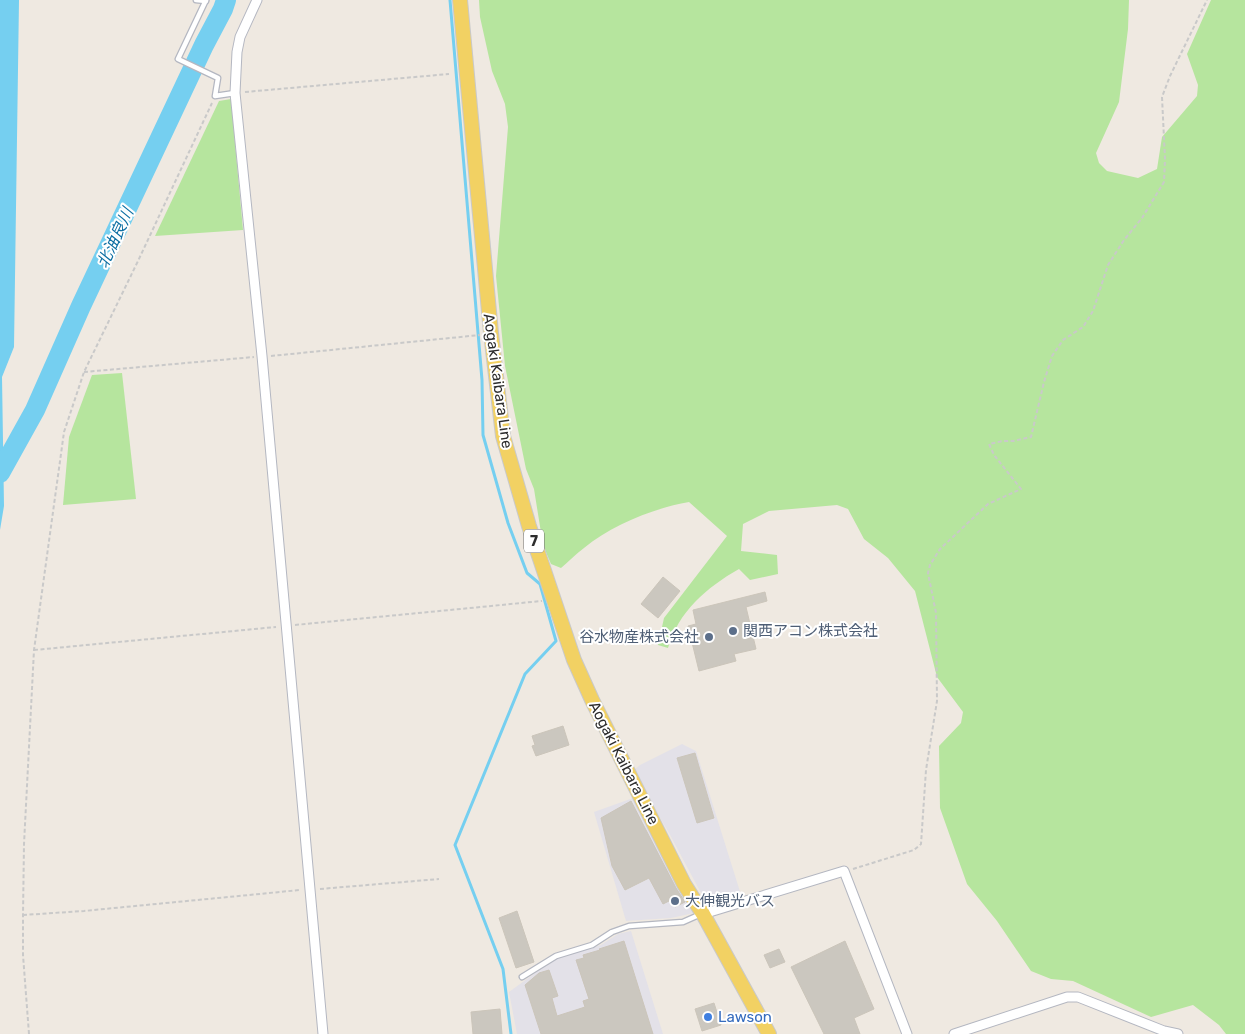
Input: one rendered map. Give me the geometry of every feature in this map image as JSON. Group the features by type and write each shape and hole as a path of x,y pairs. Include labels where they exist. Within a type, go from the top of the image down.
{"main road":[{"name":"Aogaki Kaibara Line","path":"460,0 491,333 503,436 528,526 574,660 592,700 684,884 703,914 769,1034"}],"street":[{"path":"257,0 240,37 237,52 235,93 262,356 323,1034"},
{"path":"703,914 844,872 907,1034"},
{"path":"954,1034 1067,996 1078,997 1164,1031 1178,1034"}],"lane":[{"path":"196,0 206,0 178,59 218,78 215,96 235,93"},
{"path":"522,977 556,956 592,945 612,932 629,926 683,922 703,914"}],"path":[{"path":"844,872 914,850 921,844 926,770 937,701 936,613 928,573 930,565 940,549 988,504 1021,490 994,455 989,444 1031,437 1052,356 1063,340 1082,327 1093,311 1108,265 1124,240 1142,218 1164,182 1165,159 1162,97 1170,76 1207,0"},
{"path":"235,93 449,74"},
{"path":"29,1034 23,955 23,915 24,844 34,650 64,432 84,372 215,96"},
{"path":"84,372 491,333"},
{"path":"34,650 554,600"},
{"path":"23,915 439,879"}],"shaded area":[{"path":"682,744 696,751 742,898 709,908 633,771 640,765"},
{"path":"633,798 694,913 671,918 626,921 594,812"},
{"path":"631,931 663,1034 517,1034 509,992 556,958 601,945 618,934"}],"green space":[{"path":"479,0 1129,0 1128,29 1119,102 1096,153 1099,163 1107,171 1138,178 1157,169 1162,137 1197,96 1198,85 1187,54 1211,0 1245,0 1245,1034 1226,1034 1219,1025 1193,1005 1151,1017 1073,981 1051,979 1031,971 997,921 967,884 940,808 939,746 961,723 963,712 937,677 915,591 888,558 864,539 848,509 837,505 769,511 743,524 741,551 777,555 778,574 750,580 739,569 727,576 705,592 686,612 668,648 658,645 664,618 727,536 689,502 662,508 620,525 595,540 561,568 551,564 543,545 534,489 526,469 505,366 496,276 508,127 505,104 492,71 480,17"},
{"path":"231,99 243,230 155,236 219,101"},
{"path":"122,373 136,499 63,505 69,437 92,375"}],"water":[{"path":"0,0 19,0 14,347 2,377 4,506 0,530"}],"building":[{"path":"663,577 680,591 658,618 641,604"},
{"path":"765,592 767,601 746,607 756,649 734,654 736,661 699,671 688,626 696,624 693,610"},
{"path":"563,726 569,745 536,756 532,746 535,745 532,736"},
{"path":"695,753 714,818 697,823 677,758"},
{"path":"631,801 685,902 675,907 671,900 663,904 649,878 625,890 612,866 601,818"},
{"path":"517,911 534,962 516,968 499,918"},
{"path":"624,941 653,1034 541,1034 525,985 539,973 549,970 558,996 552,998 557,1016 585,1007 583,1001 589,999 576,960 584,958 583,955"},
{"path":"845,941 874,1009 854,1018 860,1034 824,1034 791,967"},
{"path":"779,949 785,962 770,968 764,955"},
{"path":"714,1003 721,1025 702,1031 695,1009"},
{"path":"500,1009 502,1034 473,1034 471,1012"}],"waterway":[{"name":"北油良川","path":"0,473 35,410 81,306 226,0"},
{"path":"450,0 482,380 483,435 508,523 527,573 540,584 556,641 525,674 455,845 503,969 511,1034"}],"place":[{"name":"関西アコン株式会社","path":"733,631"},
{"name":"谷水物産株式会社","path":"709,637"},
{"name":"大伸観光バス","path":"675,901"},
{"name":"Lawson","path":"708,1017"}]}
